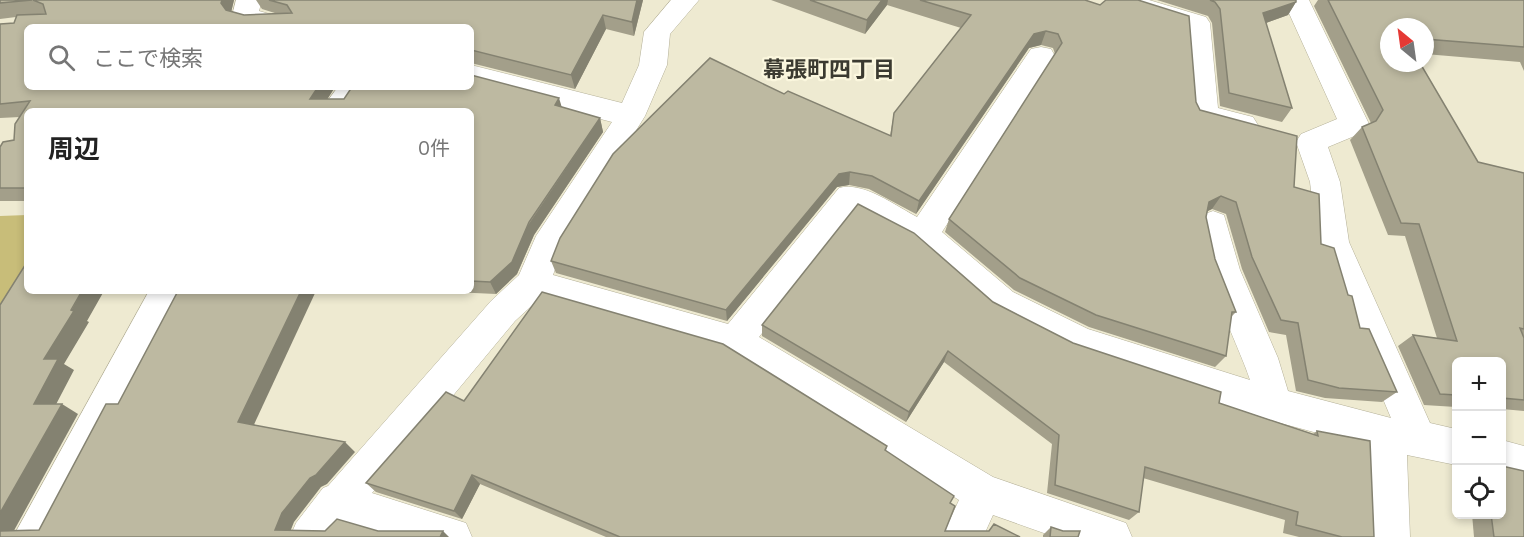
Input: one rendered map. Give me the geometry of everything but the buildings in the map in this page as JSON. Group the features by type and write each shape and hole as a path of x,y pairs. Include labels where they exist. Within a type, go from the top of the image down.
{"street":[{"path":"249,0 245,16 274,24"},
{"path":"310,537 337,502 502,311 533,283 547,245 631,116 652,65 657,32 686,0"},
{"path":"1119,0 1197,23 1204,115 1290,137 1354,124 1296,0"},
{"path":"923,235 1041,56"},
{"path":"474,76 631,116"},
{"path":"336,108 352,90"},
{"path":"1290,137 1325,182 1333,242 1403,437 1390,537"},
{"path":"735,341 850,197 923,235 1001,302 1078,341 1273,404 1403,437 1452,446"},
{"path":"1213,224 1216,251 1269,376 1273,404"},
{"path":"533,283 735,341 983,493 1112,537"},
{"path":"33,537 164,294"},
{"path":"1506,459 1524,464"},
{"path":"962,537 983,493"},
{"path":"337,502 452,537"}],"shaded area":[{"path":"24,215 24,291 0,331 0,216"}],"district":[{"name":"幕張町四丁目","path":"829,70"}]}
